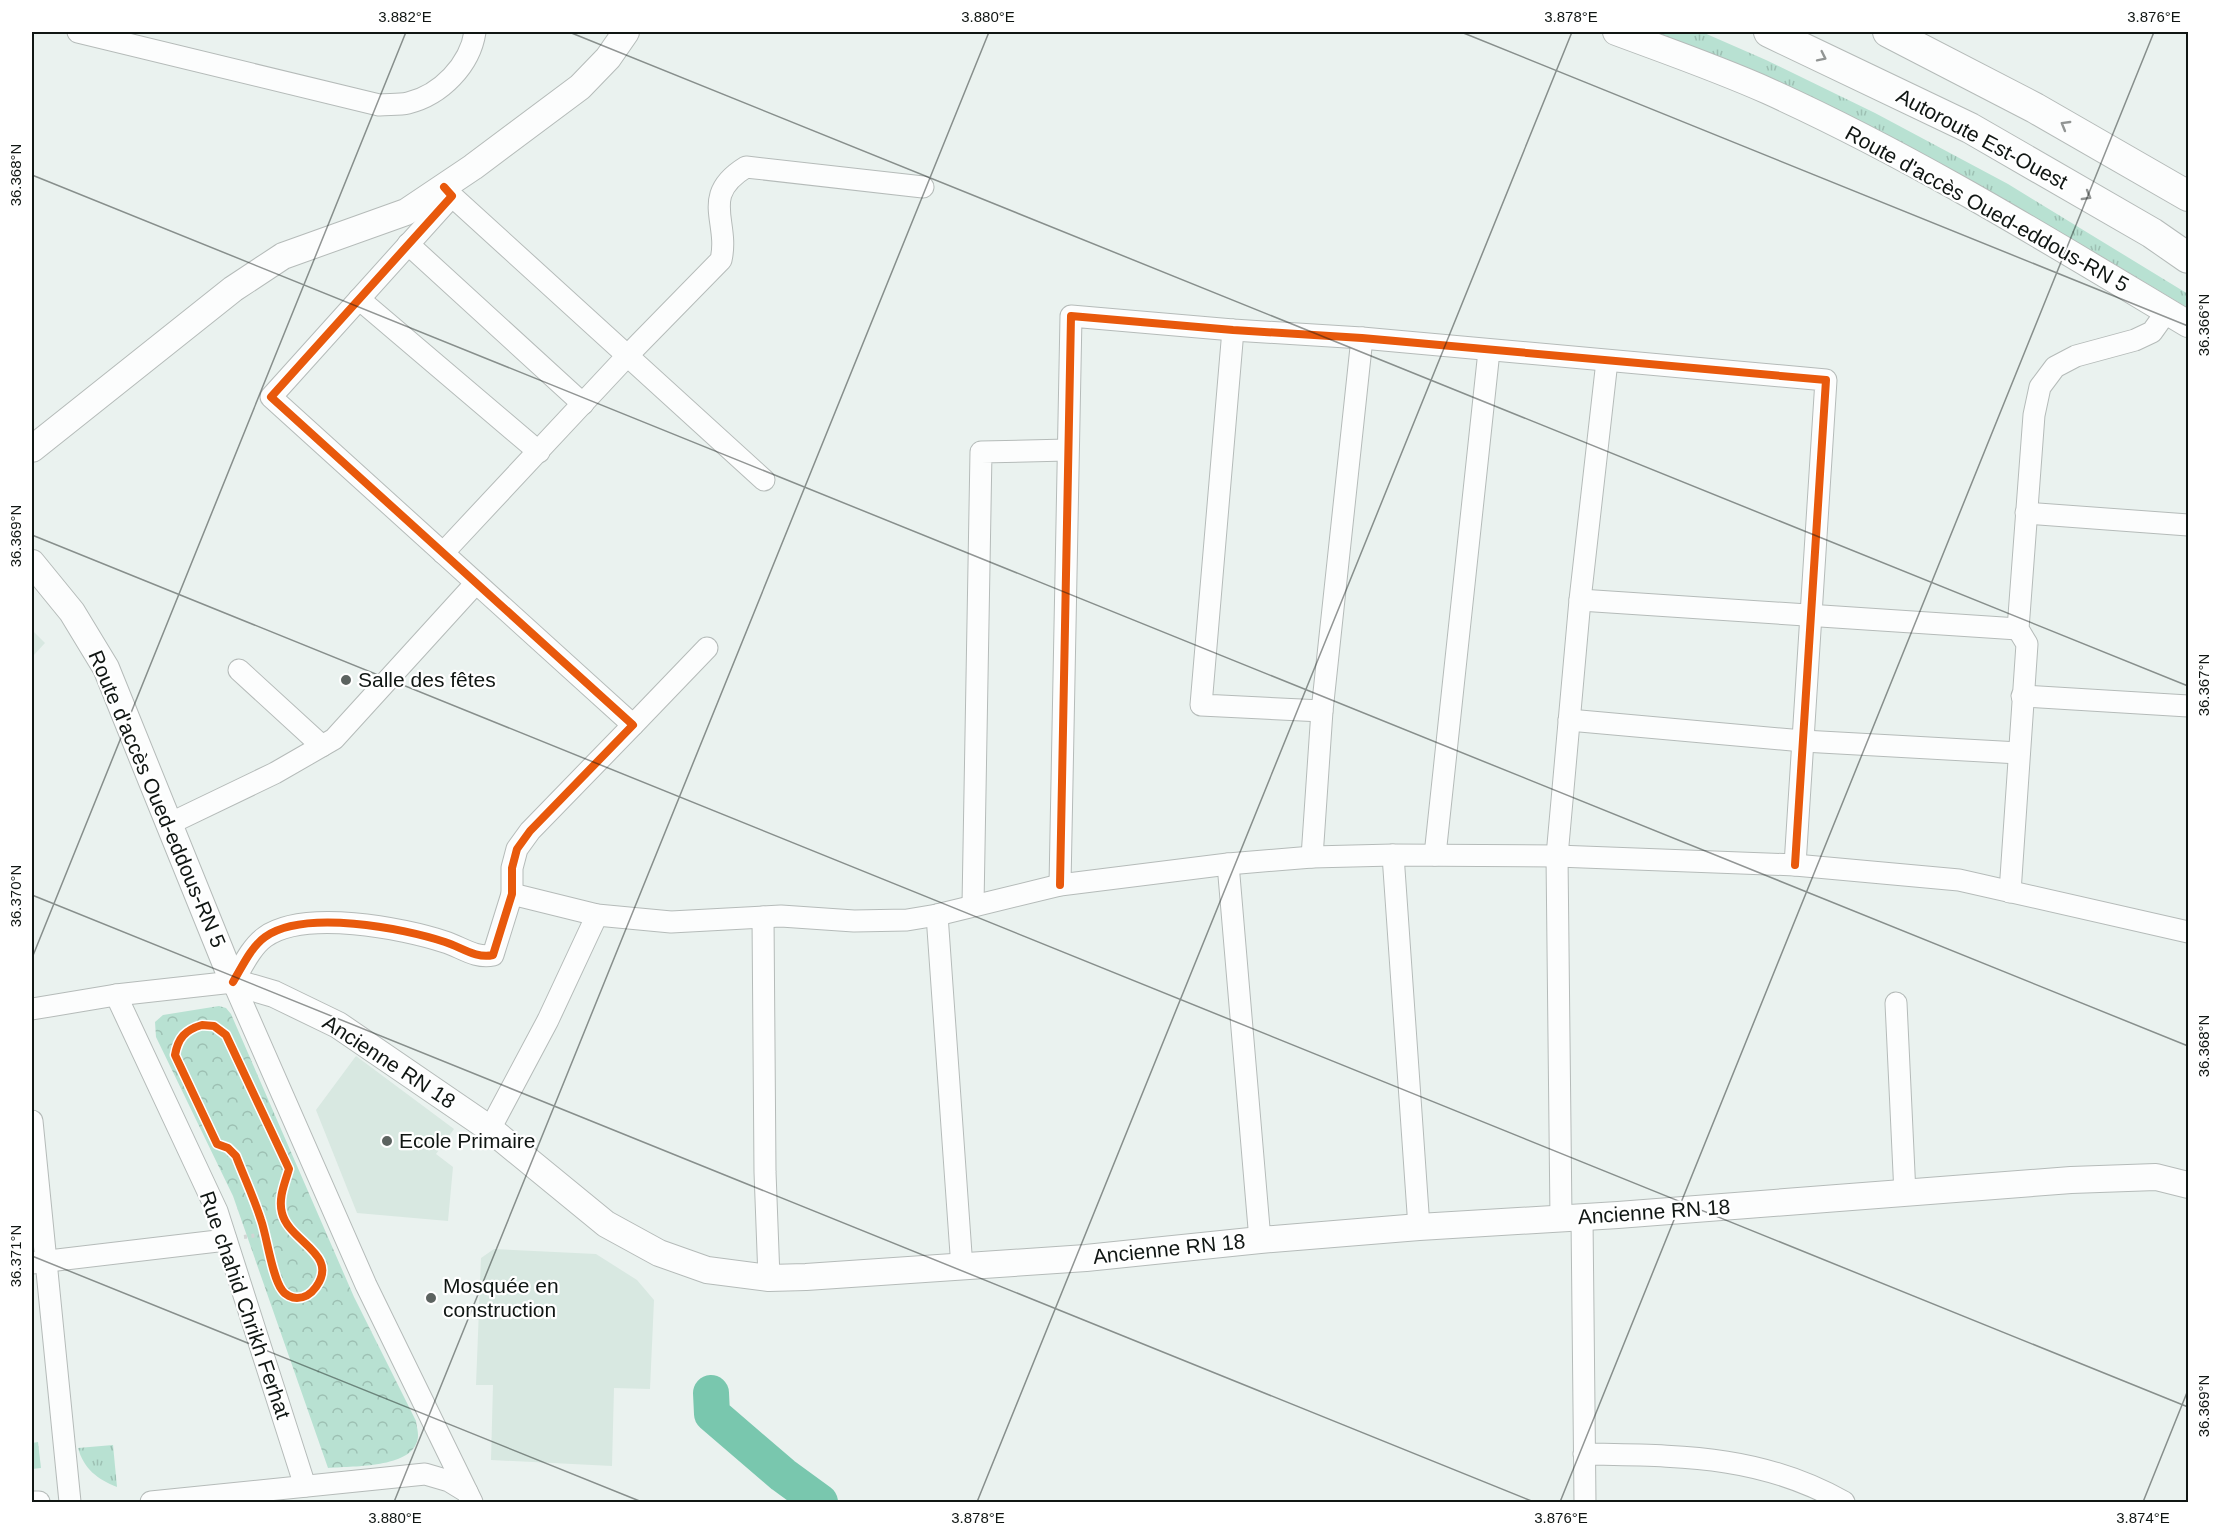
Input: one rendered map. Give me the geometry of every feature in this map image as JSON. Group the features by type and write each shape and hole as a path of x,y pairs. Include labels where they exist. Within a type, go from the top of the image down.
{"highway":[{"name":"Autoroute Est-Ouest","path":"1769,32 1970,128 2152,233 2188,258"},
{"path":"1888,32 2035,108 2188,196"}],"main road":[{"path":"32,449 233,289 283,256 405,212 448,191 580,87 608,58 626,32"},
{"name":"Route d'accès Oued-eddous-RN 5","path":"1616,32 1767,91 1840,126 1963,190 2188,324"},
{"name":"Route d'accès Oued-eddous-RN 5","path":"32,563 72,612 106,668 233,981"},
{"name":"Ancienne RN 18","path":"233,981 274,994 338,1025 490,1129 606,1224 658,1252 707,1270 769,1278 962,1268 1419,1227 2127,1178 2156,1177 2188,1185"}],"street":[{"path":"78,32 379,105 408,103 433,91 458,71 472,47 475,32"},
{"path":"443,554 628,355 721,260 723,249 718,211 722,193 731,177 746,167 923,187"},
{"path":"633,725 271,397 408,244 448,191 764,480"},
{"path":"408,244 583,404"},
{"path":"359,299 539,452"},
{"path":"2010,892 2026,644 2018,629 2025,513 2034,415 2040,387 2055,367 2076,356 2135,340 2152,332 2167,311"},
{"path":"1060,885 1071,316 1362,338 1826,380 1795,866"},
{"path":"1233,330 1201,705 1322,711"},
{"path":"1312,857 1322,711 1362,338"},
{"path":"1435,855 1489,351"},
{"path":"1585,1503 1557,856 1580,600 1607,361"},
{"path":"973,905 981,452 1067,450"},
{"path":"2025,513 2188,525"},
{"path":"169,824 275,773 334,739 476,583"},
{"path":"1580,600 2018,629"},
{"path":"233,981 253,950 264,938 292,926 324,924 382,926 446,942 483,957 493,955 512,894 512,868 517,849 530,831 707,648"},
{"path":"239,670 322,746"},
{"path":"2022,696 2188,705"},
{"path":"1569,720 1803,741 2019,753"},
{"path":"1393,855 1419,1227"},
{"path":"512,894 597,915 671,922 781,916 854,921 908,920 1060,885 1228,864 1312,857 1393,855 1557,856 1795,866 1959,880 2188,932"},
{"path":"1228,864 1260,1240"},
{"path":"490,1129 548,1020 597,915"},
{"path":"937,915 962,1268"},
{"path":"763,917 765,1172 769,1278"},
{"path":"32,1009 116,995 233,981"},
{"path":"233,981 366,1285 469,1497"},
{"name":"Rue chahid Chrikh Ferhat","path":"116,995 217,1211 305,1486"},
{"path":"1896,1003 1905,1194"},
{"path":"32,1121 39,1263 70,1503"},
{"path":"39,1263 226,1240"},
{"path":"1584,1454 1686,1456 1733,1463 1768,1470 1803,1482 1844,1503"},
{"path":"151,1503 425,1474 449,1480 469,1497"},
{"path":"32,1502 39,1503"}],"path":[{"path":"263,1227 267,1242"}],"shaded area":[{"path":"32,630 45,643 32,657"},
{"name":"Ecole Primaire","path":"356,1056 454,1129 436,1154 453,1167 448,1221 357,1213 316,1110"},
{"path":"494,1249 596,1254 637,1280 654,1300 650,1389 614,1388 612,1466 491,1460 493,1385 476,1385 481,1258"}],"green space":[{"path":"1652,32 1702,32 1875,113 2008,184 2188,294 2188,308 1993,194 1859,123 1791,90"},
{"path":"219,1006 226,1008 231,1014 354,1297 416,1421 418,1435 416,1444 401,1458 363,1466 328,1468 233,1196 156,1037 155,1022 163,1015"},
{"path":"38,1442 41,1468 32,1469 32,1443"},
{"path":"113,1445 117,1487 92,1472 84,1462 78,1448"}],"waterway":[{"path":"711,1393 712,1414 783,1475 820,1502"}],"cycle path":[{"path":"233,982 260,941 282,929 304,924 354,924 405,931 451,944 475,954 493,955 512,894 512,868 517,849 530,831 633,725 271,397 452,196 444,187"},
{"path":"1060,885 1071,316 1362,338 1826,380 1795,865"},
{"path":"202,1025 214,1026 226,1035 289,1169 281,1196 282,1213 286,1223 311,1248 322,1266 322,1276 316,1287 305,1296 297,1298 289,1296 278,1284 261,1220 236,1156 228,1148 217,1144 175,1055 183,1036 191,1029 202,1025"}],"place":[{"name":"Salle des fêtes","path":"346,680"},
{"name":"Ecole Primaire","path":"387,1141"},
{"name":"Mosquée en construction","path":"431,1298"}]}
